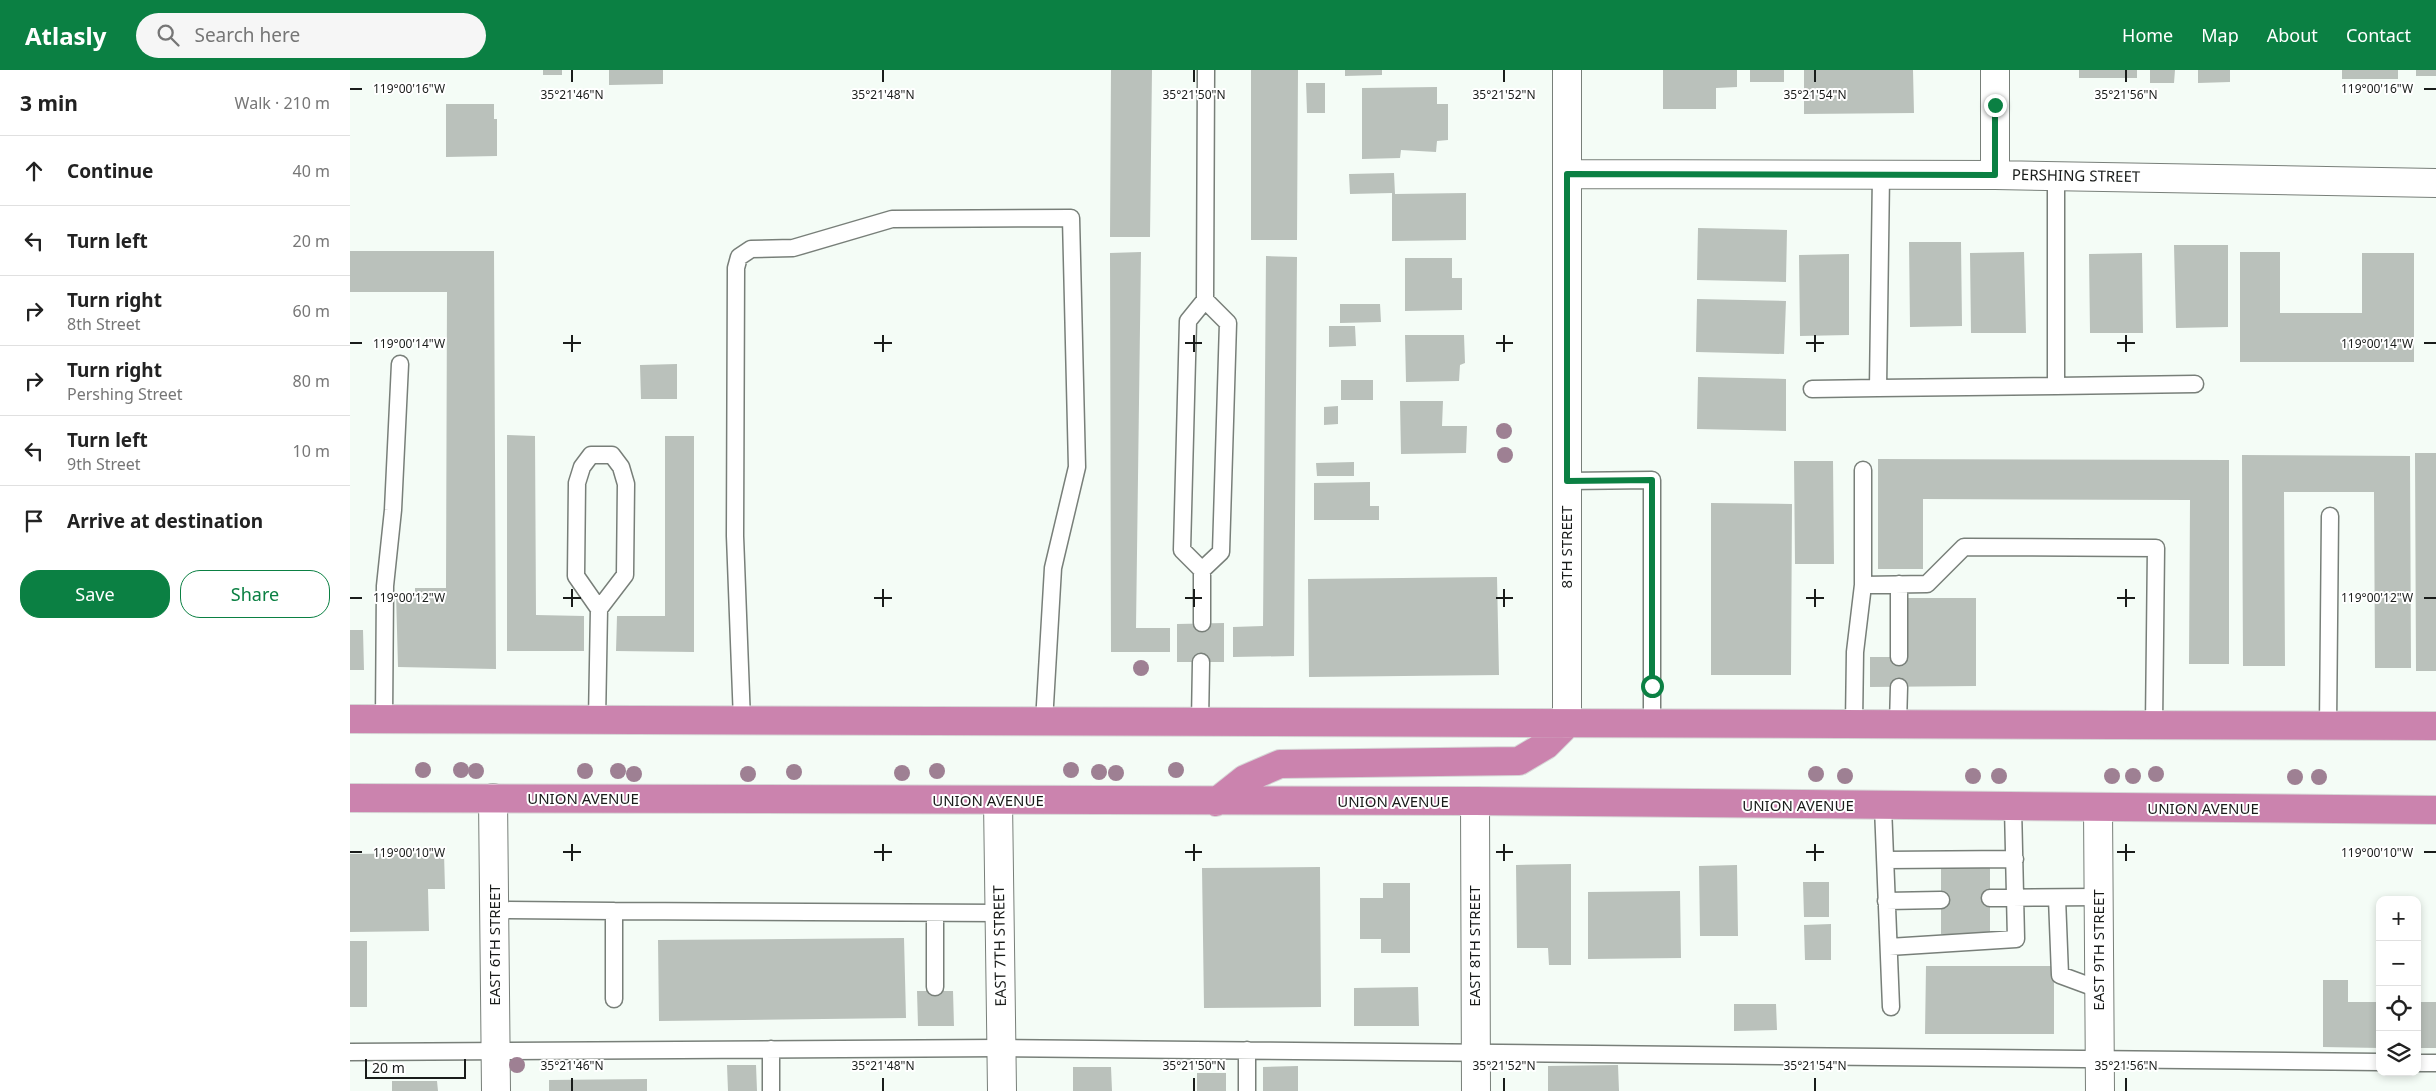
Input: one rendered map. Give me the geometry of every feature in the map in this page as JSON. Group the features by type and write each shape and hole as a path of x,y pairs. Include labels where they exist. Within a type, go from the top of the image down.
{"highway":[{"path":"350,719 2436,726"},
{"path":"1216,802 1245,779 1280,764 1519,761 1546,745 1567,724"},
{"name":"UNION AVENUE","path":"350,798 998,802 1474,802 2013,808 2436,810"}],"street":[{"name":"8TH STREET","path":"1567,70 1567,724"},
{"path":"1995,70 1995,175"},
{"name":"PERSHING STREET","path":"1567,174 1995,175 2436,183"},
{"name":"EAST 6TH STREET","path":"493,798 496,1091"},
{"name":"EAST 7TH STREET","path":"998,802 1002,1091"},
{"name":"EAST 8TH STREET","path":"1474,802 1476,1091"},
{"name":"EAST 9TH STREET","path":"2098,808 2100,1091"}],"lane":[{"path":"1202,623 1202,570 1182,550 1188,321 1206,300 1206,70"},
{"path":"1878,388 1881,175"},
{"path":"2056,176 2056,386"},
{"path":"742,721 735,536 736,268 740,257 751,249 793,248 892,220 1071,218 1077,467 1053,568 1044,722"},
{"path":"1202,570 1221,552 1228,323 1206,300"},
{"path":"384,720 385,586 393,510 400,364"},
{"path":"1812,389 2194,384"},
{"path":"597,720 599,610 576,576 577,483 582,467 591,455 612,455 621,467 626,484 625,575 599,610"},
{"path":"1854,724 1855,652 1863,585 1863,470"},
{"path":"1567,481 1652,480 1652,724"},
{"path":"2328,726 2330,516"},
{"path":"1863,585 1927,584 1964,547 2156,548 2154,725"},
{"path":"1899,584 1899,657"},
{"path":"1200,722 1201,662"},
{"path":"1898,724 1899,687"},
{"path":"1884,806 1891,1007"},
{"path":"1888,947 2016,939 2013,808"},
{"path":"1885,860 2015,859"},
{"path":"1990,898 2098,897"},
{"path":"2058,898 2060,975 2098,989"},
{"path":"1886,901 1941,900"},
{"path":"494,910 1000,913"},
{"path":"614,912 614,1000"},
{"path":"935,913 935,987"},
{"path":"350,1052 1001,1048 2376,1062"},
{"path":"771,1049 771,1091"},
{"path":"1247,1050 1247,1091"},
{"path":"2421,1063 2436,1063"}],"building":[{"path":"543,70 562,70 562,75 543,75"},
{"path":"609,70 663,70 663,84 609,85"},
{"path":"1111,70 1152,70 1150,237 1110,237"},
{"path":"1251,70 1298,70 1297,240 1251,240"},
{"path":"1345,70 1382,70 1382,75 1345,76"},
{"path":"1663,70 1737,70 1737,87 1716,88 1716,109 1663,109"},
{"path":"1750,70 1784,70 1784,82 1750,82"},
{"path":"1804,70 1913,70 1914,113 1804,114"},
{"path":"2079,70 2137,70 2137,78 2079,78"},
{"path":"2150,70 2175,70 2174,83 2150,83"},
{"path":"2198,70 2230,70 2230,82 2198,83"},
{"path":"2342,70 2398,70 2398,79 2342,79"},
{"path":"2416,70 2436,70 2436,76 2416,76"},
{"path":"1306,83 1325,83 1325,113 1307,113"},
{"path":"1437,87 1437,104 1448,104 1448,140 1437,141 1436,152 1401,150 1400,158 1362,159 1362,88"},
{"path":"446,104 494,104 494,119 497,119 497,156 446,157"},
{"path":"1394,173 1395,194 1466,193 1466,240 1392,241 1392,193 1350,194 1349,174"},
{"path":"1698,228 1787,230 1786,282 1697,280"},
{"path":"1909,242 1961,242 1962,326 1910,327"},
{"path":"2174,245 2228,245 2228,327 2176,328"},
{"path":"350,251 494,251 496,669 398,667 396,593 415,594 415,588 446,588 447,292 350,292"},
{"path":"1141,252 1136,628 1170,628 1170,652 1111,652 1110,253"},
{"path":"2024,252 2026,333 1971,333 1970,253"},
{"path":"2240,252 2280,252 2280,313 2362,313 2362,253 2414,253 2414,362 2240,362"},
{"path":"2142,253 2143,333 2090,333 2089,254"},
{"path":"1849,254 1849,335 1800,336 1799,255"},
{"path":"1266,256 1297,257 1294,656 1233,657 1233,627 1263,626"},
{"path":"1405,258 1452,258 1452,278 1462,278 1462,310 1405,311"},
{"path":"1697,299 1786,301 1784,354 1696,352"},
{"path":"1340,304 1380,304 1381,322 1340,323"},
{"path":"1329,326 1355,326 1356,346 1329,347"},
{"path":"1405,335 1464,335 1465,363 1460,365 1459,381 1406,382"},
{"path":"677,364 677,399 641,399 640,365"},
{"path":"1698,377 1786,379 1786,431 1697,429"},
{"path":"1341,380 1373,380 1373,400 1341,400"},
{"path":"1400,401 1443,401 1442,426 1467,426 1466,453 1401,454"},
{"path":"1338,406 1338,424 1324,425 1324,407"},
{"path":"507,435 535,436 536,615 584,616 584,651 507,651"},
{"path":"665,436 694,436 694,652 616,651 617,616 665,616"},
{"path":"2415,453 2436,453 2436,671 2416,671"},
{"path":"2242,455 2410,456 2411,668 2375,668 2374,492 2284,492 2285,666 2243,666"},
{"path":"1878,459 2229,460 2229,664 2189,664 2190,500 1923,499 1923,569 1878,569"},
{"path":"1794,461 1833,461 1834,564 1795,564"},
{"path":"1354,462 1354,476 1317,476 1316,463"},
{"path":"1370,482 1370,506 1379,506 1379,520 1314,520 1314,483"},
{"path":"1711,503 1792,504 1791,675 1711,675"},
{"path":"1497,577 1499,675 1309,677 1308,579"},
{"path":"1908,598 1976,598 1976,686 1870,687 1870,657 1908,657"},
{"path":"1224,623 1224,662 1177,662 1177,624"},
{"path":"350,630 363,630 364,670 350,670"},
{"path":"444,853 445,889 428,889 429,931 350,932 350,854"},
{"path":"1941,863 1990,863 1990,934 1941,934"},
{"path":"1571,864 1571,965 1549,965 1548,948 1517,948 1516,865"},
{"path":"1737,865 1738,936 1700,936 1699,866"},
{"path":"1320,867 1321,1007 1204,1008 1202,868"},
{"path":"1803,882 1829,882 1829,917 1804,917"},
{"path":"1383,883 1410,883 1410,953 1381,953 1381,939 1360,939 1360,898 1383,898"},
{"path":"1680,891 1681,958 1588,959 1588,892"},
{"path":"1831,924 1831,960 1805,960 1804,925"},
{"path":"904,938 906,1018 659,1021 658,940"},
{"path":"350,941 367,941 367,1007 350,1007"},
{"path":"1926,966 2054,966 2054,1034 1925,1034"},
{"path":"2323,980 2348,980 2348,1002 2376,1002 2376,1048 2323,1047"},
{"path":"1418,987 1419,1026 1354,1026 1354,988"},
{"path":"917,991 953,991 954,1026 918,1026"},
{"path":"2421,1002 2436,1002 2436,1048 2421,1048"},
{"path":"1734,1004 1776,1004 1777,1030 1734,1031"},
{"path":"727,1065 756,1065 757,1091 728,1091"},
{"path":"1618,1065 1619,1091 1548,1091 1548,1066"},
{"path":"1298,1066 1298,1091 1263,1091 1263,1067"},
{"path":"1073,1067 1111,1067 1112,1091 1073,1091"},
{"path":"1197,1073 1226,1073 1226,1091 1197,1091"},
{"path":"647,1079 647,1091 549,1091 549,1080"},
{"path":"392,1081 437,1081 438,1091 392,1091"}],"route":[{"path":"1652,686 1652,480 1567,481 1567,174 1995,175 1995,105"}]}
